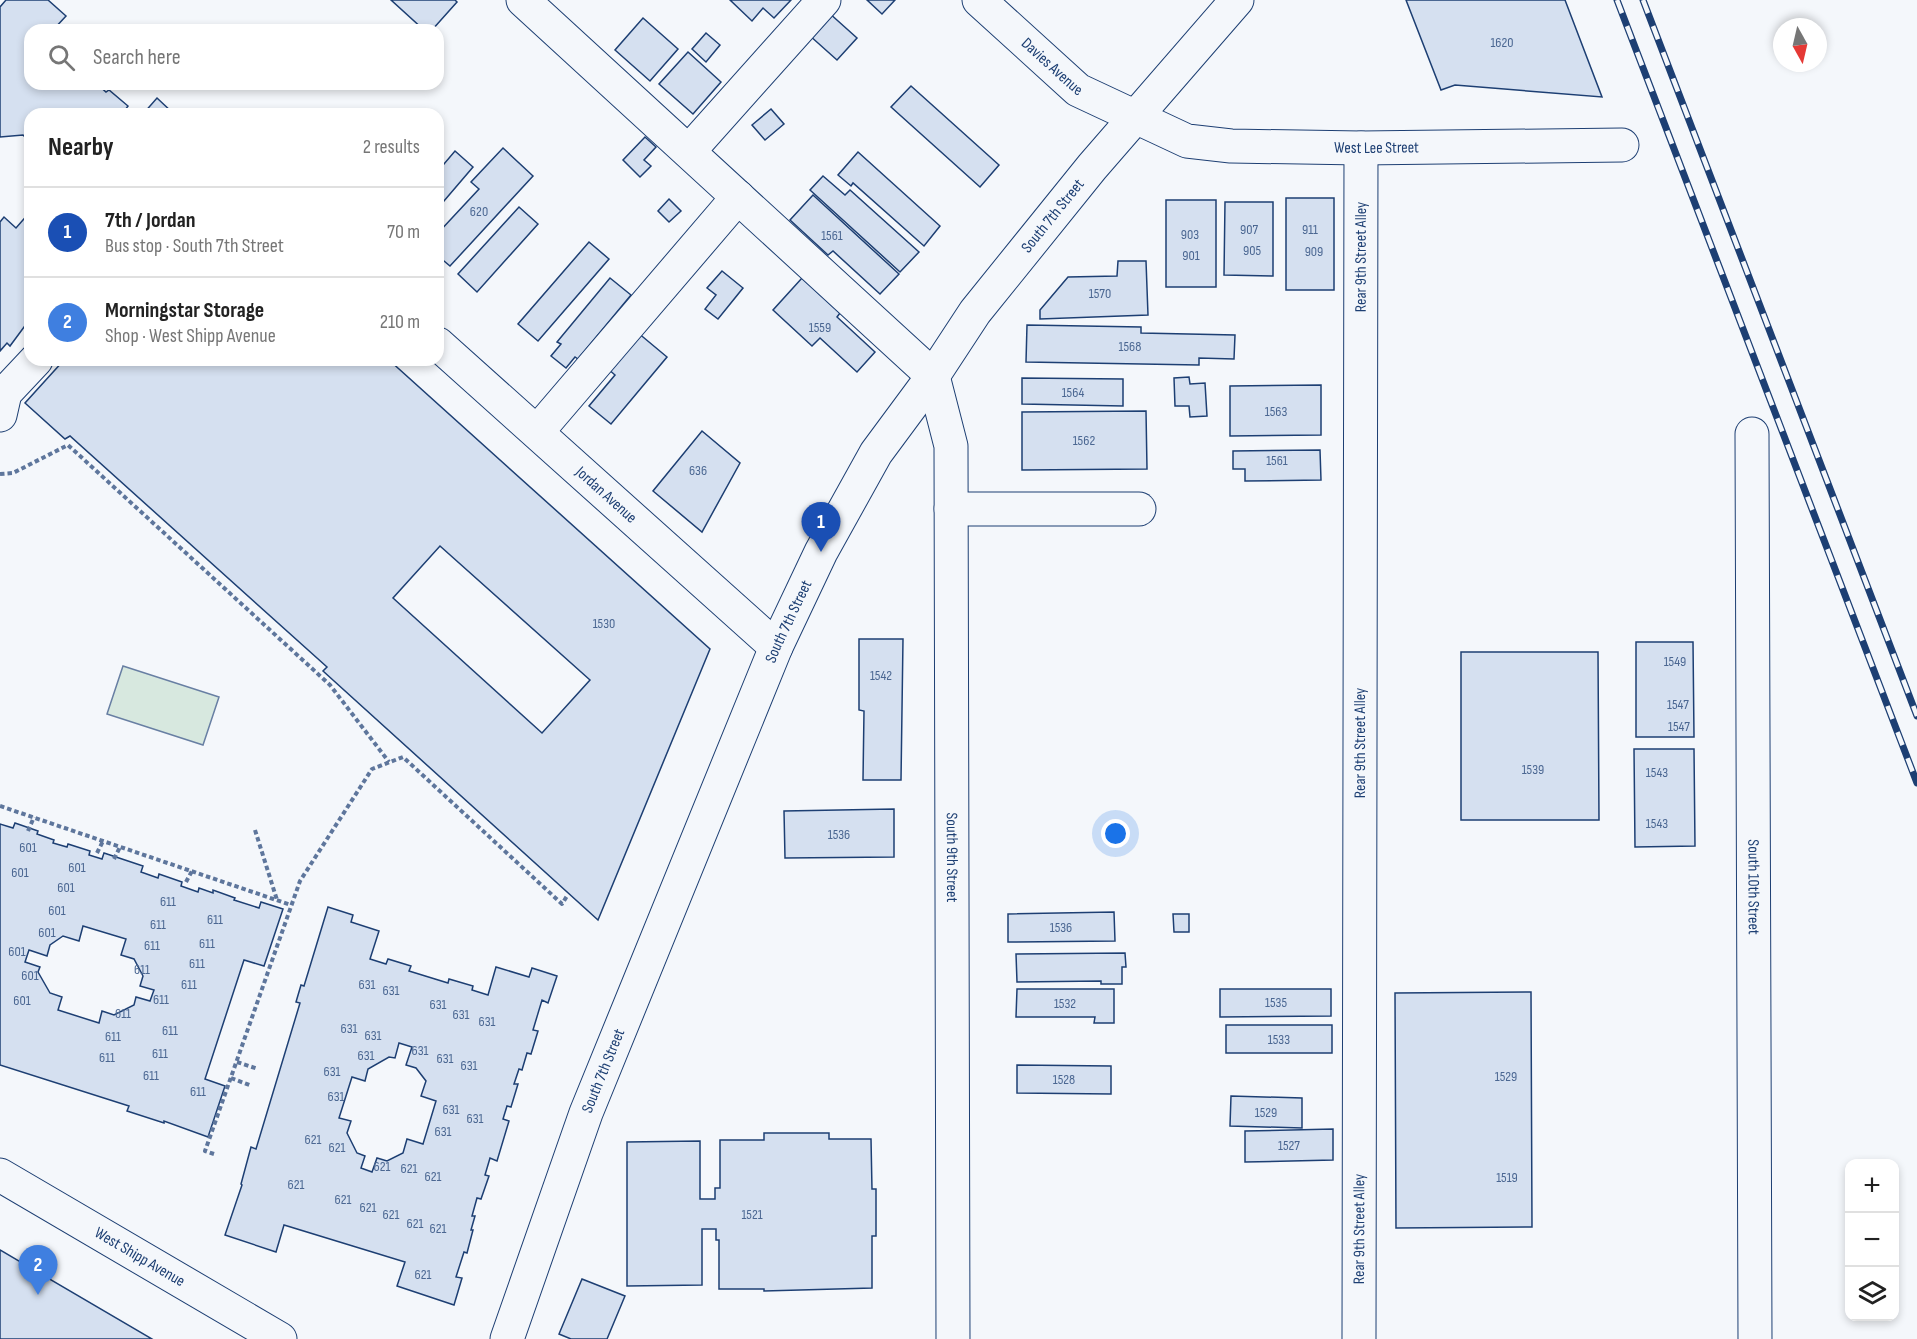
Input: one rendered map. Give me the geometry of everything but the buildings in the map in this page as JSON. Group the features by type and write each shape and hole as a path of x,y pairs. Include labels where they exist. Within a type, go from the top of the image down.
{"street":[{"path":"523,0 933,376"},
{"path":"689,151 824,0"},
{"name":"Davies Avenue","path":"979,0 1078,90 1135,118"},
{"name":"South 7th Street","path":"507,1339 586,1113 776,647 821,552 876,453 933,376 975,312 1092,167 1237,0"},
{"name":"West Lee Street","path":"1135,118 1187,141 1231,146 1622,145"},
{"name":"Rear 9th Street Alley","path":"1359,1339 1361,147"},
{"path":"537,432 738,196"},
{"name":"Jordan Avenue","path":"444,349 776,647"},
{"path":"0,414 5,393 30,366"},
{"name":"South 9th Street","path":"933,376 951,446 953,1339"},
{"name":"South 10th Street","path":"1752,434 1755,1339"},
{"path":"951,508 1139,509"},
{"name":"West Shipp Avenue","path":"0,1175 237,1328 280,1339"}],"path":[{"path":"0,474 13,473 68,445 330,685 389,762"},
{"path":"214,1154 205,1151 300,880 372,769 403,757 562,904 567,896"},
{"path":"0,806 291,905"},
{"path":"28,831 34,817"},
{"path":"255,830 278,900"},
{"path":"97,853 103,841"},
{"path":"114,859 120,847"},
{"path":"186,882 192,871"},
{"path":"237,1062 258,1069"},
{"path":"231,1078 252,1086"}],"shaded area":[{"path":"123,666 219,697 203,745 107,714"}],"railway":[{"path":"1617,0 1917,783"},
{"path":"1643,0 1917,716"}],"place":[{"name":"7th / Jordan","path":"821,552"},
{"name":"Morningstar Storage","path":"38,1295"}]}
